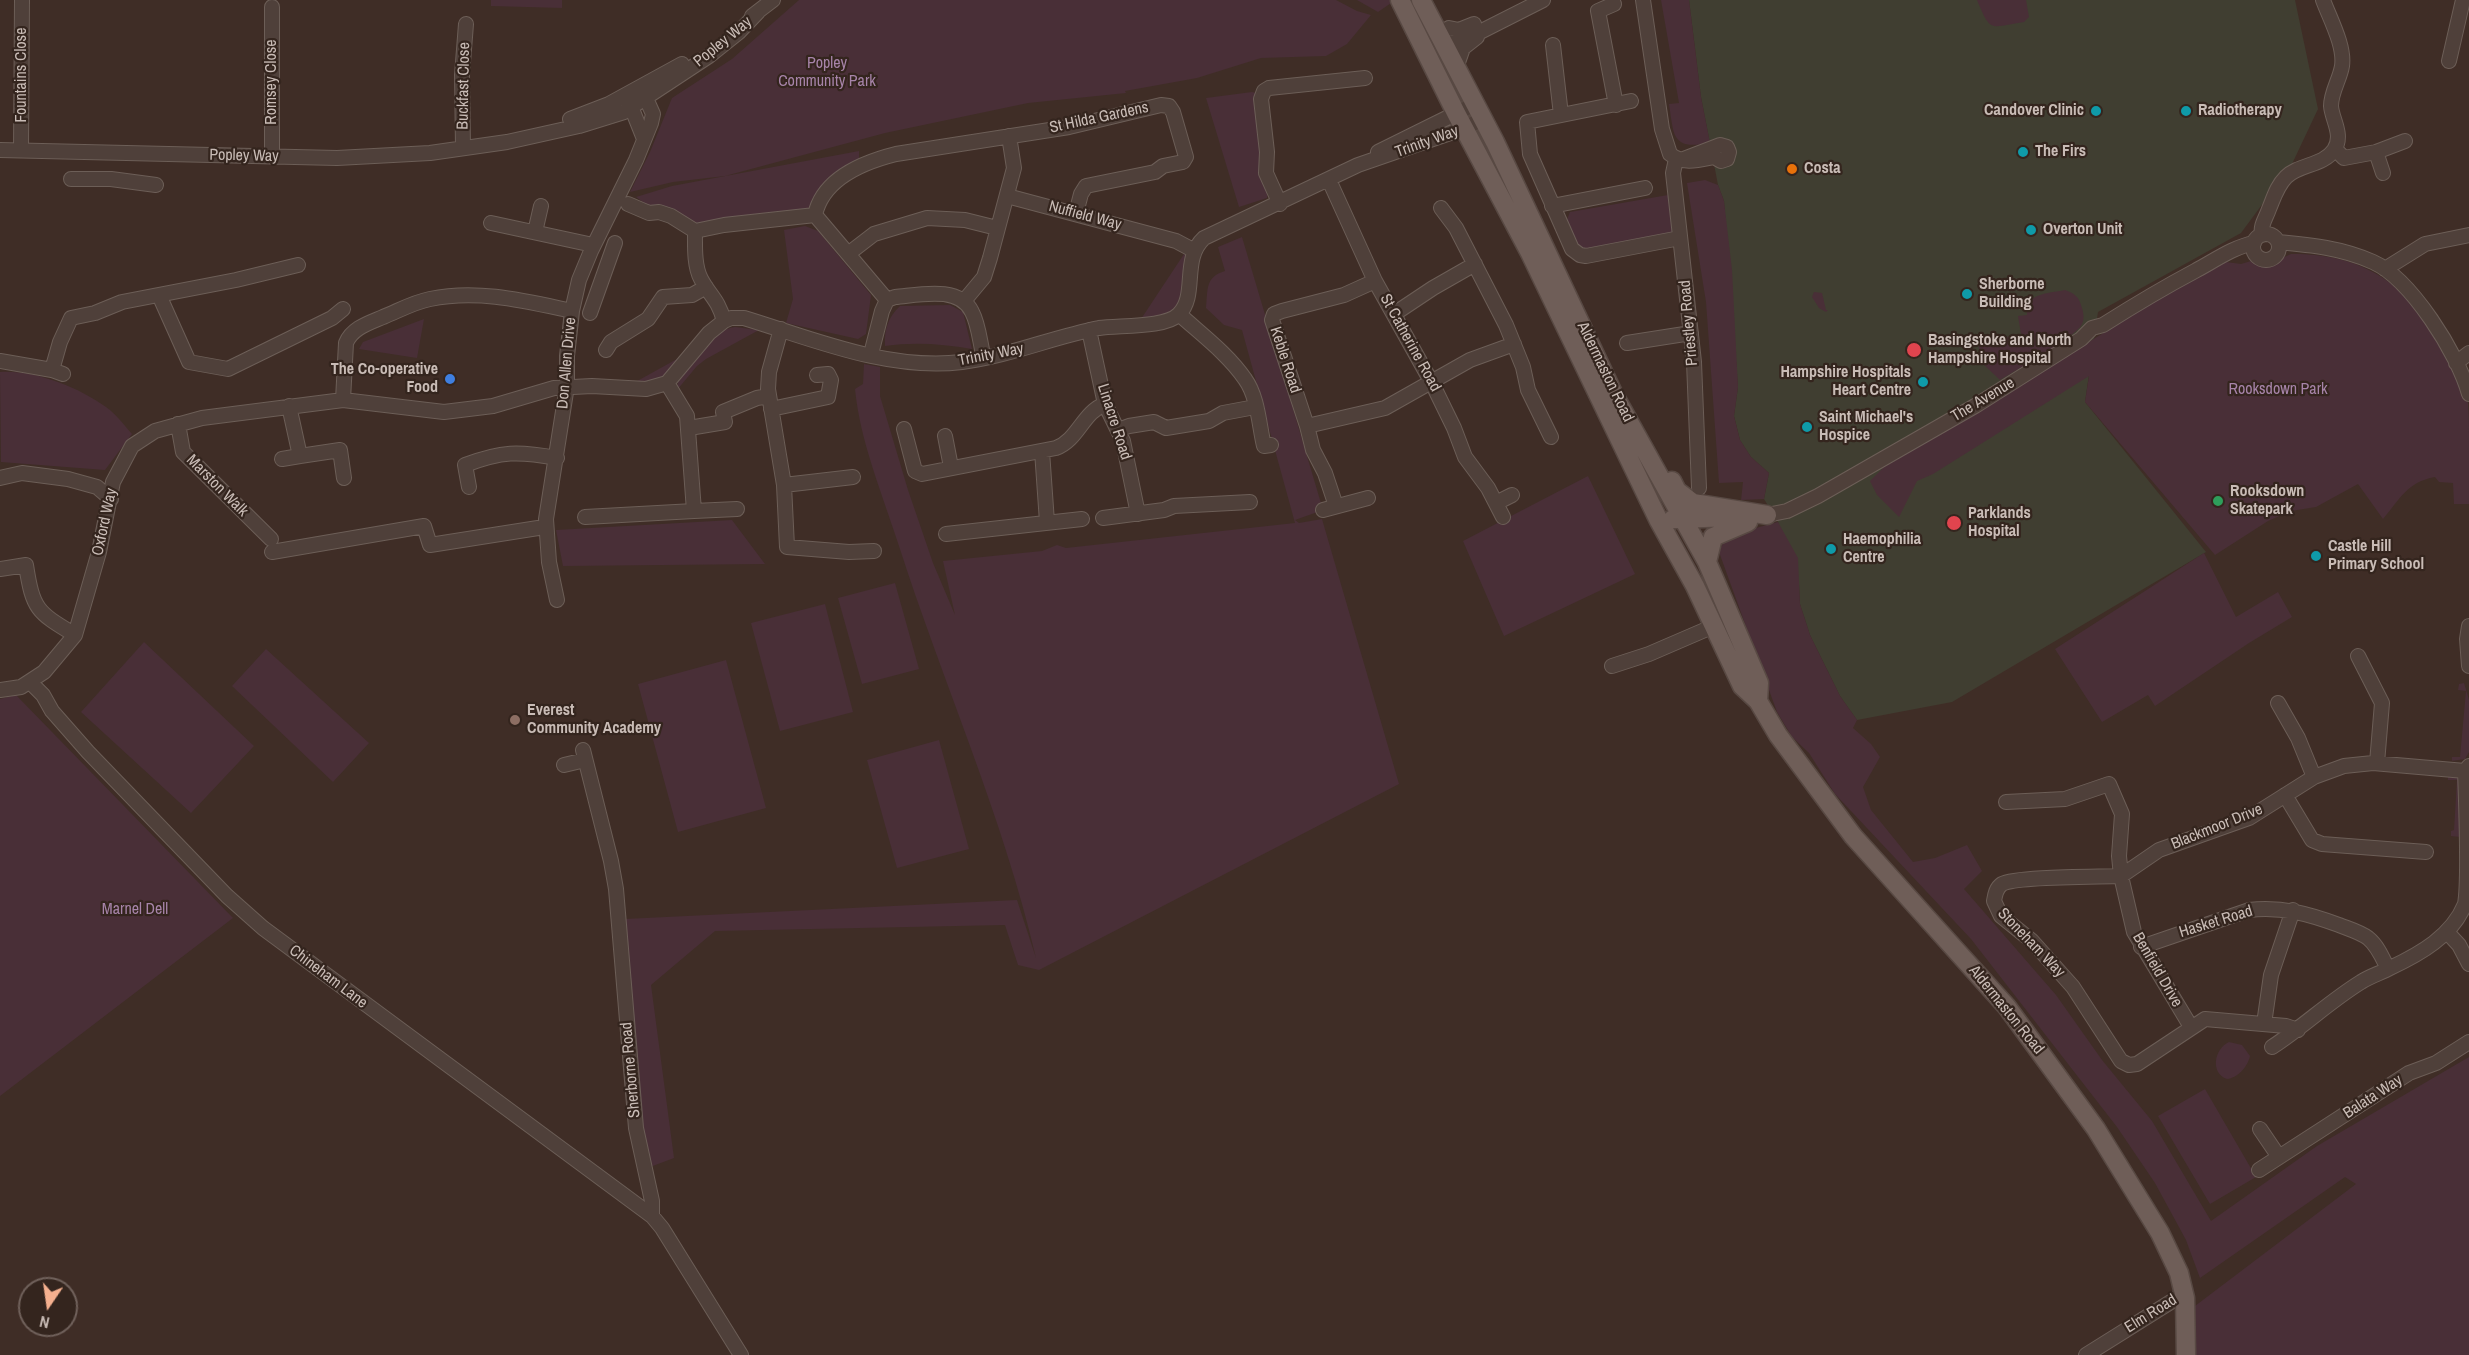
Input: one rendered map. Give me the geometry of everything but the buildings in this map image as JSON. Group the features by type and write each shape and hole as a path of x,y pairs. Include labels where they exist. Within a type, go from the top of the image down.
{"main road":[{"name":"Aldermaston Road","path":"1400,0 1460,121 1530,253 1659,521 1695,586 1710,627 1722,640 1742,686 1758,701 1778,735 1853,836 2007,1007 2084,1112 2160,1233 2179,1273 2185,1293 2186,1355"},
{"name":"Aldermaston Road","path":"1421,0 1446,36 1441,63 1460,121"},
{"name":"Aldermaston Road","path":"1426,0 1446,36 1456,68 1613,393 1692,503 1707,562 1759,682 1758,701"},
{"path":"1421,42 1430,45 1446,36"},
{"path":"1692,503 1677,526 1696,572 1695,586"},
{"path":"1659,521 1692,503 1767,515"},
{"path":"1707,562 1713,537 1718,533 1767,515"},
{"path":"1710,627 1732,617"}],"street":[{"name":"Fountains Close","path":"21,150 22,0"},
{"name":"Popley Way","path":"0,150 272,157 382,157 488,144 629,101 773,0"},
{"path":"1446,36 1524,0"},
{"path":"1446,36 1474,34 1543,0"},
{"name":"Priestley Road","path":"1643,0 1662,129 1670,154 1678,159 1673,173 1690,333 1697,434 1692,503"},
{"path":"2266,243 2268,211 2276,191 2287,176 2297,169 2325,158 2335,149 2338,136 2331,107 2343,60 2323,0"},
{"path":"1614,4 1592,10 1616,105"},
{"path":"2449,61 2465,6"},
{"name":"Romsey Close","path":"272,7 272,157"},
{"path":"1456,68 1459,56 1466,44 1509,21 1514,15"},
{"name":"Buckfast Close","path":"463,148 462,75 466,24"},
{"path":"1553,45 1561,115"},
{"path":"1280,204 1266,173 1267,152 1261,99 1264,91 1269,88 1365,78"},
{"path":"1338,80 1340,95"},
{"name":"Don Allen Drive","path":"557,600 549,562 546,519 567,386 567,356 572,311 579,280 593,245 645,139 653,114 643,92"},
{"path":"629,101 645,139"},
{"path":"1631,101 1527,122 1530,154 1572,249 1580,255 1587,256 1680,238"},
{"name":"St Hilda Gardens","path":"1009,136 1069,127 1161,105 1169,106 1173,112 1186,157 1183,162 1163,166 1155,172 1086,186 1081,194 1076,213"},
{"name":"Trinity Way","path":"1193,250 1210,235 1371,160 1381,150 1460,121 1478,112"},
{"path":"815,215 821,196 853,169 869,161 896,154 1009,136 1014,168 1007,196 984,277 964,301"},
{"path":"2335,149 2344,158 2376,152 2405,141"},
{"path":"2376,152 2383,173"},
{"path":"111,179 112,153"},
{"path":"1678,159 1695,153 1714,153"},
{"path":"71,179 111,179 156,185"},
{"name":"St Catherine Road","path":"1329,180 1376,281 1432,383 1465,457 1488,488 1503,517"},
{"path":"1552,206 1645,188"},
{"name":"Nuffield Way","path":"1007,196 1176,241 1193,250"},
{"path":"628,204 649,213 659,212 670,216 694,231 724,225 815,215"},
{"path":"535,232 541,206"},
{"path":"1441,208 1456,228 1514,344 1523,367 1528,390 1551,437"},
{"path":"815,215 887,300"},
{"path":"848,254 874,234 927,218 964,220 998,228"},
{"path":"491,223 510,232 535,232 593,245"},
{"path":"567,386 638,389 668,383 709,333 724,321 718,301 699,277 694,231"},
{"path":"2385,269 2425,244 2469,235"},
{"path":"590,313 615,243"},
{"name":"The Avenue","path":"1767,515 1787,511 1818,496 1975,406 2081,339 2092,328 2103,325 2163,287 2223,255 2266,243 2317,246 2339,250 2375,262 2385,269 2406,288 2430,319 2456,363 2469,394"},
{"path":"1193,250 1186,298 1179,314 1225,356 1245,379 1255,407 1264,446 1272,445"},
{"path":"0,361 57,372 60,342 71,318 95,313 122,302 236,280 275,264 298,265"},
{"path":"1394,314 1475,264"},
{"path":"579,280 599,286"},
{"name":"Keble Road","path":"1368,498 1330,508 1325,473 1313,450 1272,320 1274,314 1344,295 1376,281"},
{"path":"606,350 611,342 648,319 663,297 692,295 706,286"},
{"path":"871,354 887,300 895,297 945,294 964,301 972,312 984,358"},
{"path":"159,295 189,362 228,369 338,314 349,336"},
{"path":"343,400 346,343 349,336 362,326 417,304 456,295 487,296 572,311"},
{"name":"Trinity Way","path":"724,321 731,318 744,318 826,344 871,354 923,362 962,362 1040,345 1089,330 1171,320 1179,314"},
{"path":"781,329 769,372 770,403 784,485 788,547 849,552 874,551"},
{"name":"Linacre Road","path":"1089,330 1105,404 1118,430 1126,456 1138,514"},
{"path":"1627,343 1690,333"},
{"path":"1307,426 1385,408 1470,360 1514,344"},
{"path":"2456,363 2469,353"},
{"path":"689,428 725,422 723,412 757,398 770,403 828,397 831,380 828,374 817,375"},
{"path":"668,383 687,416 694,511"},
{"name":"Oxford Way","path":"25,685 44,672 61,655 75,635 111,499 113,483 135,443 154,431 202,417 343,400 444,412 493,406 554,387 567,386"},
{"path":"904,429 915,471 922,474 1067,444 1096,407 1105,404"},
{"path":"289,406 300,456"},
{"path":"1118,430 1154,422 1166,428 1209,421 1223,413 1255,407"},
{"name":"Marston Walk","path":"178,424 183,452 272,545 424,526 430,545 538,528"},
{"path":"1683,436 1697,434"},
{"path":"945,436 951,467"},
{"path":"282,459 346,449 344,478"},
{"path":"1042,451 1047,522"},
{"path":"469,487 465,465 481,459 502,453 523,452 557,458"},
{"path":"0,478 22,473 41,474 97,487 113,483"},
{"path":"784,485 853,477"},
{"path":"97,487 111,499"},
{"path":"1496,503 1512,495"},
{"path":"1103,518 1164,510 1174,506 1244,506"},
{"path":"585,517 737,509"},
{"path":"956,538 1047,522 1082,519"},
{"path":"0,569 27,565 31,593 37,608 45,616 75,635"},
{"path":"2469,626 2467,639 2469,666"},
{"path":"1612,666 1649,654 1710,627"},
{"path":"2358,656 2382,703 2377,763"},
{"path":"43,695 44,672"},
{"path":"0,690 25,685"},
{"name":"Chineham Lane","path":"25,685 43,695 52,711 88,752 227,896 263,928 652,1216"},
{"path":"2278,703 2298,738 2314,777"},
{"name":"Sherborne Road","path":"564,765 584,755 611,861 616,889 636,1128 652,1201 652,1216 662,1228 741,1355"},
{"name":"Blackmoor Drive","path":"2121,876 2159,850 2248,818 2314,777 2344,766 2377,763 2467,768"},
{"path":"2272,1047 2362,981 2421,952 2446,932 2468,903 2467,768"},
{"name":"Benfield Drive","path":"2006,802 2065,799 2107,783 2122,814 2119,856 2129,918 2141,947 2191,1027"},
{"path":"2285,795 2312,840 2322,844 2426,852"},
{"name":"Stoneham Way","path":"2121,876 2021,879 2003,883 1996,893 1995,908 2001,916 2032,941 2073,987 2121,1061 2129,1065 2138,1064 2191,1027"},
{"name":"Hasket Road","path":"2141,947 2249,910 2267,908 2293,910 2347,928 2369,939 2378,949 2388,969"},
{"path":"2264,1024 2271,975 2293,910"},
{"path":"2446,932 2459,945 2469,964"},
{"path":"2191,1027 2205,1019 2286,1026 2298,1030"},
{"name":"Balata Way","path":"2259,1170 2409,1073 2436,1063 2469,1042"},
{"path":"2260,1129 2279,1157"},
{"name":"Elm Road","path":"2086,1355 2185,1293"}],"shaded area":[{"name":"Basingstoke and North Hampshire Hospital","path":"1689,0 2295,0 2318,109 2292,164 2241,233 2098,312 2085,402 2206,552 1952,702 1857,720 1840,696 1810,635 1800,604 1799,585 1778,522 1764,499 1769,473 1751,457 1740,440 1734,416 1738,387 1724,201 1718,185 1701,97"}],"green space":[{"path":"491,0 562,0 562,8 491,6"},
{"name":"Popley Community Park","path":"799,0 1336,0 1357,11 1371,15 1347,44 1326,56 1261,58 1197,78 1125,91 1126,93 1028,103 885,133 725,176 673,182 630,192 650,152 672,98 732,59"},
{"path":"1357,0 1394,0 1394,1 1378,12"},
{"path":"1661,0 1689,0 1701,97 1710,143 1688,144 1682,142 1674,133 1669,104 1679,103"},
{"path":"1977,0 2026,0 2029,17 2024,22 1993,26 1985,18"},
{"path":"1252,92 1261,94 1268,190 1267,198 1239,207 1206,98"},
{"path":"859,151 859,160 822,187 812,201 810,210 697,226 651,208 636,197 672,186"},
{"path":"1705,180 1718,185 1724,201 1732,270 1738,387 1734,416 1740,440 1751,457 1769,473 1764,499 1741,500 1743,482 1719,483 1706,302 1687,183"},
{"path":"1668,195 1674,230 1671,236 1585,251 1578,249 1566,222 1570,212"},
{"path":"805,226 818,231 871,295 866,334 858,339 786,323 793,299 784,230"},
{"path":"1242,237 1323,510 1295,520 1299,523 1322,519 1399,784 1039,970 1018,965 1005,925 715,931 651,985 674,1158 650,1167 639,1119 625,919 1017,900 1036,958 1007,853 915,595 867,447 855,389 863,384 864,364 880,367 880,396 908,490 933,563 955,615 943,561 1042,551 1057,545 1066,548 1295,523 1242,330 1224,325 1206,308 1211,280 1225,271 1218,247"},
{"path":"1186,251 1189,257 1184,299 1168,317 1141,319"},
{"name":"Rooksdown Park","path":"2291,254 2318,255 2366,268 2386,280 2404,295 2435,333 2462,385 2468,403 2469,504 2454,504 2453,483 2439,482 2435,477 2425,479 2411,487 2383,519 2358,484 2316,507 2291,511 2268,521 2215,555 2085,402 2089,376 1933,474 1917,481 1899,517 1877,495 1870,481 1884,467 2205,271 2226,262 2241,264 2251,261 2267,265"},
{"path":"2065,290 2079,300 2083,314 2082,324 2069,337 2000,380 1981,362 1978,343 2021,334 2018,316 2027,315 2030,302 2034,298"},
{"path":"1814,292 1822,293 1826,310 1828,310 1826,312 1819,308 1812,297"},
{"path":"950,305 963,312 972,349 928,344 885,346 888,324 900,306"},
{"path":"424,319 417,358 359,349 363,342"},
{"path":"735,327 759,330 706,359 677,390 678,382 702,348 717,334"},
{"path":"686,354 677,366 656,383 630,385"},
{"path":"0,372 42,377 83,393 117,416 132,434 105,470 1,462"},
{"path":"1588,476 1635,574 1504,636 1463,541"},
{"path":"732,520 765,564 563,566 556,530"},
{"path":"1778,522 1798,558 1800,604 1810,635 1840,696 1857,720 1853,728 1871,744 1880,757 1863,787 1871,810 1913,862 1935,858 1967,845 1982,871 1964,889 2056,995 2102,1060 2152,1121 2211,1221 2317,1146 2469,1057 2469,1355 2196,1355 2195,1306 2356,1184 2345,1177 2200,1278 2186,1240 2155,1183 2117,1127 1971,939 1835,794 1809,753 1792,737 1777,712 1719,552 1726,536"},
{"path":"2204,553 2236,617 2278,592 2292,617 2155,706 2148,695 2102,722 2055,649"},
{"path":"895,583 919,669 862,684 838,598"},
{"path":"825,604 853,712 780,731 751,623"},
{"path":"144,642 254,746 191,813 81,712"},
{"path":"266,649 369,743 333,782 232,686"},
{"path":"726,660 766,808 678,832 638,684"},
{"path":"2464,683 2469,700 2469,752 2465,759 2452,761 2452,757 2460,757 2466,691 2458,690 2459,684"},
{"name":"Marnel Dell","path":"16,695 233,918 0,1096 0,699"},
{"path":"939,740 969,849 897,868 867,760"},
{"path":"2448,775 2459,777 2461,781 2460,837 2451,836 2451,831 2454,830 2457,780 2448,780"},
{"path":"2229,1042 2242,1045 2250,1056 2242,1071 2227,1079 2218,1072 2216,1061 2220,1050"},
{"path":"2205,1089 2256,1177 2210,1204 2158,1116"}],"place":[{"name":"Candover Clinic","path":"2096,111"},
{"name":"Radiotherapy","path":"2186,111"},
{"name":"The Firs","path":"2023,152"},
{"name":"Costa","path":"1792,169"},
{"name":"Overton Unit","path":"2031,230"},
{"name":"Sherborne Building","path":"1967,294"},
{"name":"Basingstoke and North Hampshire Hospital","path":"1914,350"},
{"name":"The Co-operative Food","path":"450,379"},
{"name":"Hampshire Hospitals Heart Centre","path":"1923,382"},
{"name":"Saint Michael's Hospice","path":"1807,427"},
{"name":"Rooksdown Skatepark","path":"2218,501"},
{"name":"Parklands Hospital","path":"1954,523"},
{"name":"Haemophilia Centre","path":"1831,549"},
{"name":"Castle Hill Primary School","path":"2316,556"},
{"name":"Everest Community Academy","path":"515,720"}]}
